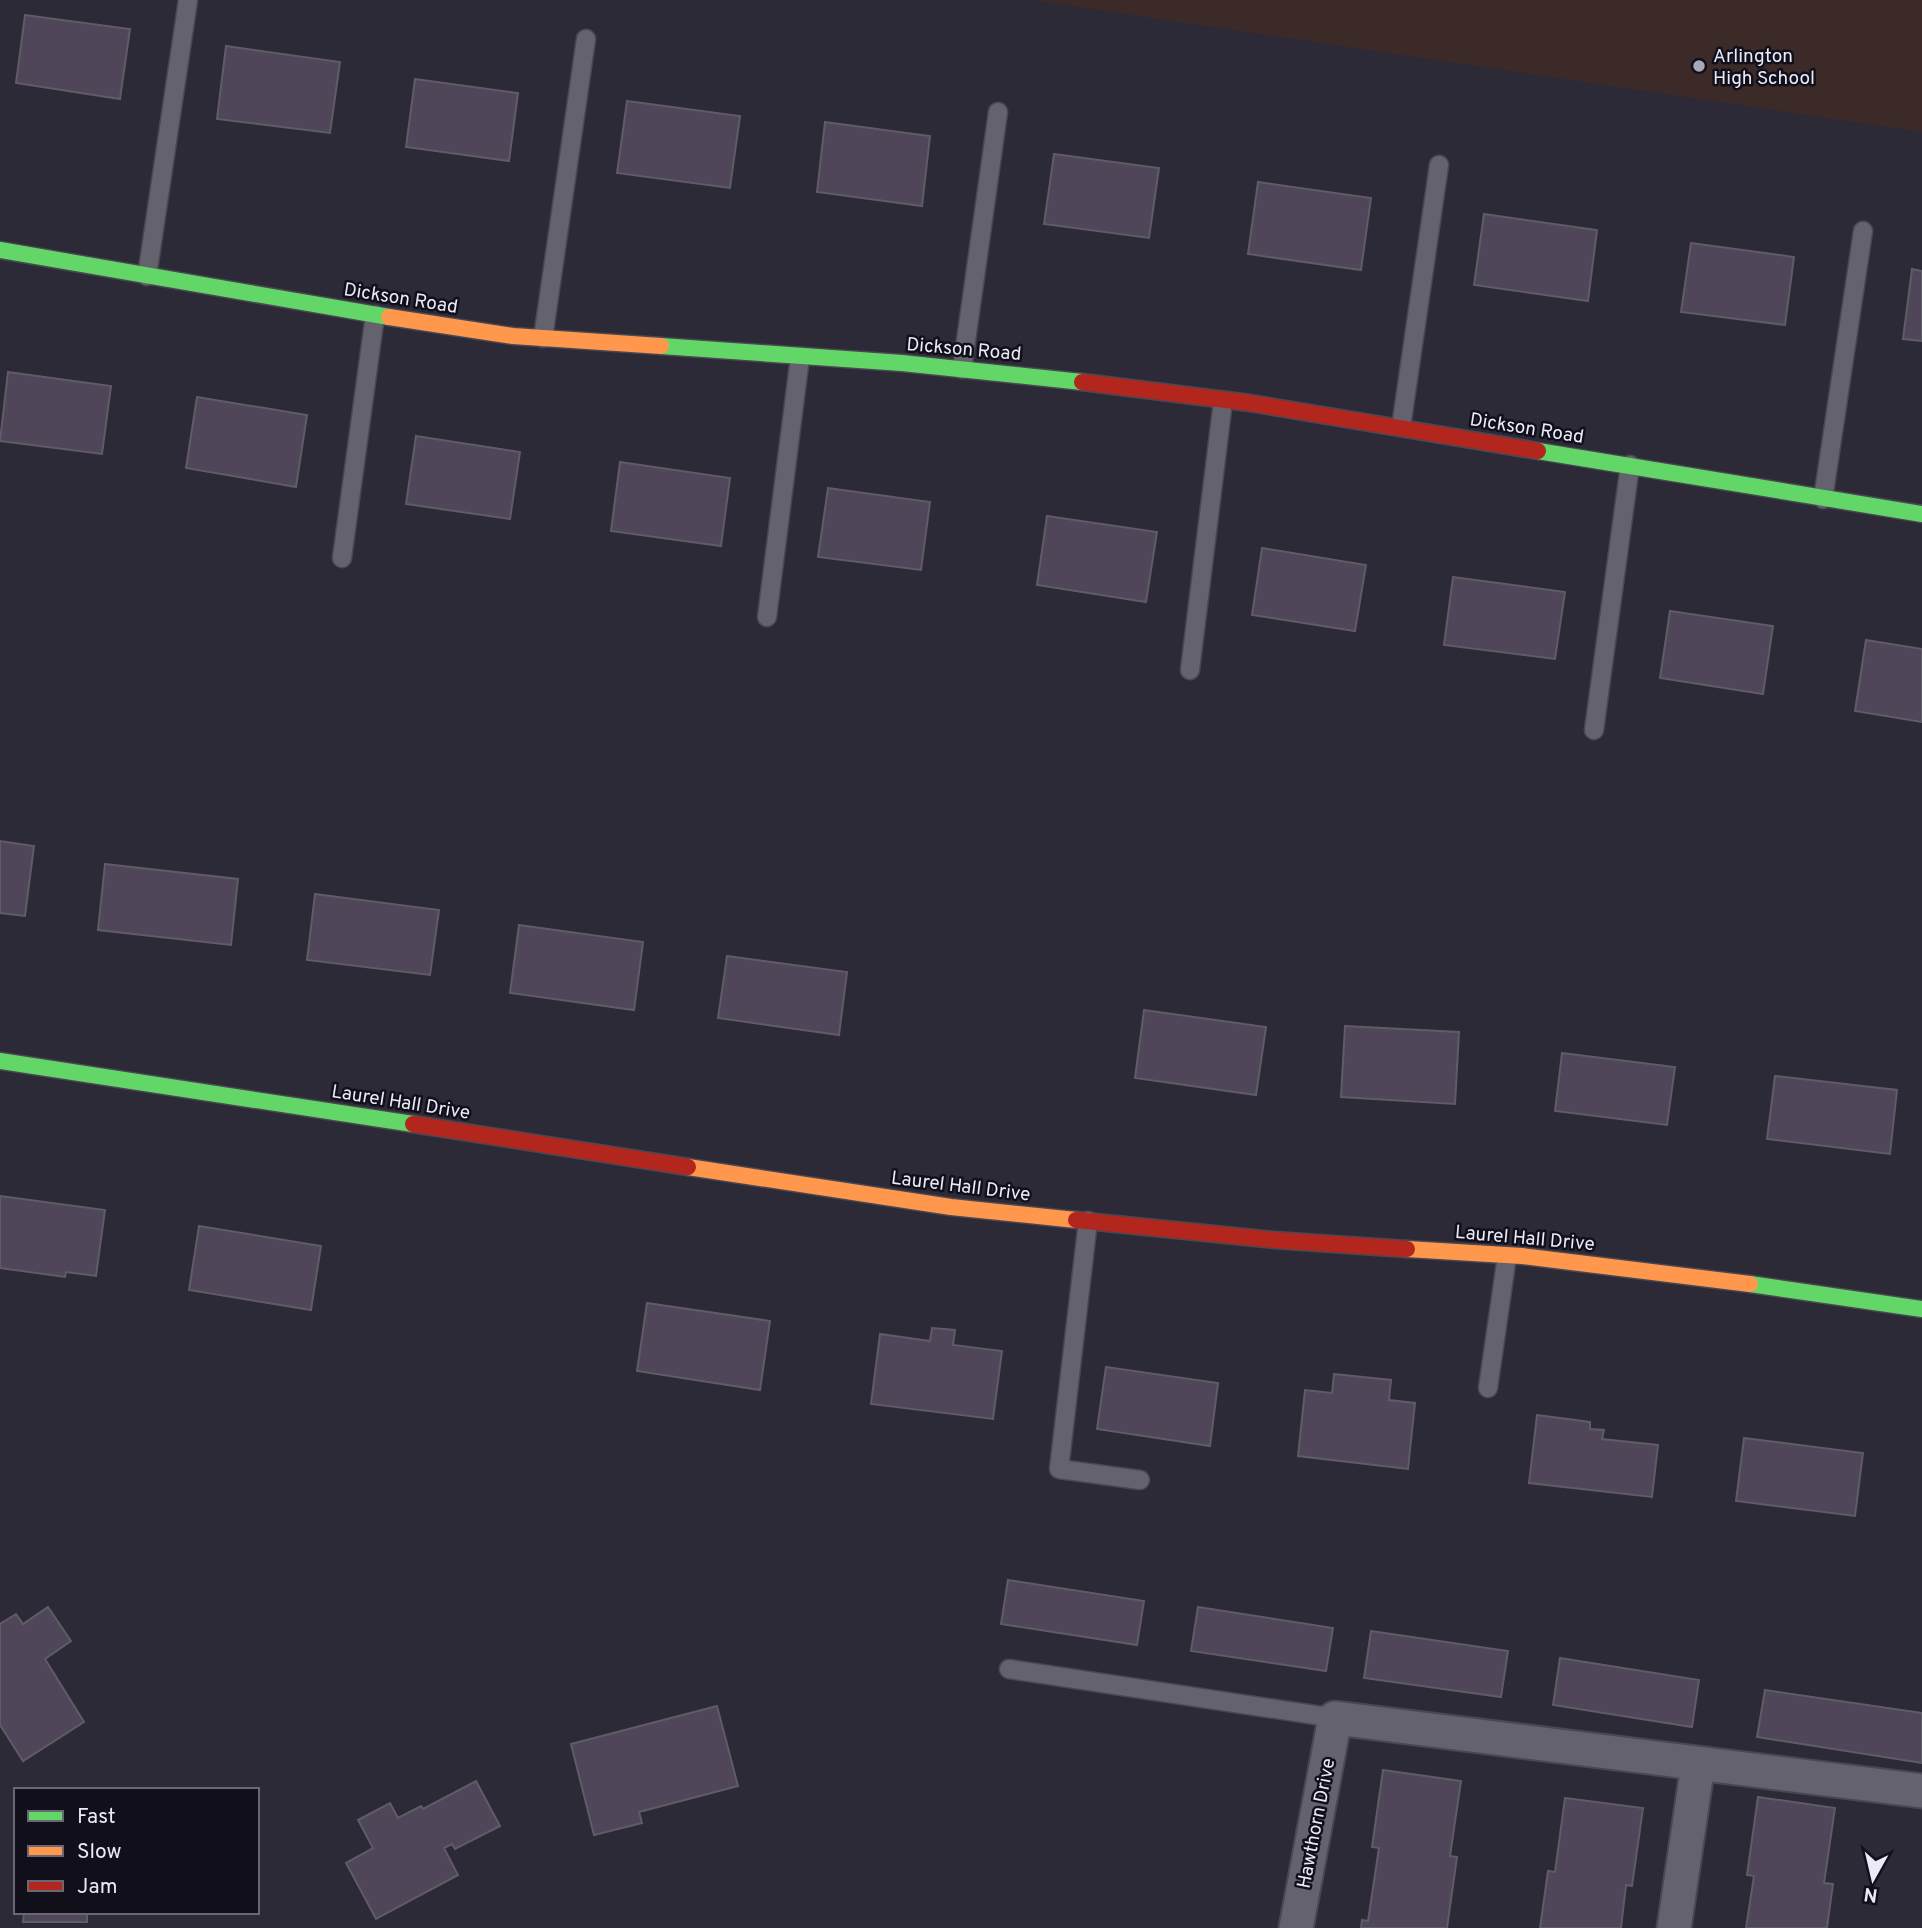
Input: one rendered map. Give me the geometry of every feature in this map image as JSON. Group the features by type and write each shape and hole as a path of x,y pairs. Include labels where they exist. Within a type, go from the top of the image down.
{"street":[{"name":"Dickson Road","path":"0,250 375,315 543,338 962,369 1223,401 1401,427 1922,514"},
{"name":"Laurel Hall Drive","path":"0,1061 951,1207 1274,1240 1507,1256 1739,1282 1922,1310"},
{"path":"1335,1718 1922,1791"},
{"name":"Hawthorn Drive","path":"1296,1928 1335,1718"},
{"path":"1674,1928 1698,1764"}],"lane":[{"path":"147,276 188,0"},
{"path":"543,338 586,39"},
{"path":"962,369 998,111"},
{"path":"1401,427 1439,165"},
{"path":"1824,499 1863,231"},
{"path":"342,558 375,315"},
{"path":"767,617 800,357"},
{"path":"1190,670 1223,401"},
{"path":"1594,730 1630,465"},
{"path":"1088,1221 1059,1469 1140,1480"},
{"path":"1488,1388 1507,1256"},
{"path":"1009,1669 1335,1718"}],"shaded area":[{"name":"Arlington High School","path":"1031,0 1922,0 1922,132"}],"building":[{"path":"25,15 130,29 120,99 16,83"},
{"path":"226,46 340,62 330,133 217,119"},
{"path":"415,79 518,93 509,161 406,147"},
{"path":"627,101 740,116 730,188 617,173"},
{"path":"825,122 930,136 922,206 817,192"},
{"path":"1054,154 1159,168 1149,238 1044,224"},
{"path":"1258,182 1371,198 1361,270 1248,254"},
{"path":"1484,214 1597,230 1588,301 1474,285"},
{"path":"1691,243 1794,257 1785,325 1681,312"},
{"path":"1912,269 1922,271 1922,341 1903,339"},
{"path":"8,372 111,386 102,454 0,441"},
{"path":"197,397 307,415 296,487 186,468"},
{"path":"416,436 520,452 510,519 406,504"},
{"path":"620,462 730,478 721,546 611,531"},
{"path":"828,488 930,502 921,570 818,557"},
{"path":"1047,516 1157,532 1146,602 1037,585"},
{"path":"1262,548 1366,565 1355,631 1252,615"},
{"path":"1453,577 1565,592 1555,659 1444,645"},
{"path":"1670,611 1773,626 1763,694 1660,678"},
{"path":"1866,640 1922,649 1922,722 1855,711"},
{"path":"0,841 34,846 25,916 0,913"},
{"path":"105,864 238,879 231,945 98,930"},
{"path":"315,894 439,910 430,975 307,960"},
{"path":"519,925 643,942 634,1010 510,993"},
{"path":"727,956 847,972 839,1035 718,1018"},
{"path":"1144,1010 1266,1027 1256,1095 1135,1078"},
{"path":"1345,1026 1459,1032 1455,1104 1341,1097"},
{"path":"1562,1053 1675,1067 1667,1125 1555,1111"},
{"path":"1775,1076 1897,1090 1890,1154 1767,1139"},
{"path":"0,1196 105,1210 96,1276 66,1272 65,1277 0,1268"},
{"path":"199,1226 321,1246 311,1310 189,1290"},
{"path":"647,1303 770,1321 760,1390 637,1371"},
{"path":"932,1328 955,1330 953,1345 1002,1351 993,1419 871,1404 880,1334 930,1341"},
{"path":"1106,1367 1218,1383 1210,1446 1097,1429"},
{"path":"1334,1374 1391,1380 1389,1400 1415,1403 1408,1469 1298,1456 1305,1390 1332,1393"},
{"path":"1537,1415 1590,1422 1590,1429 1604,1430 1602,1439 1658,1445 1652,1497 1529,1483"},
{"path":"1744,1438 1863,1453 1855,1516 1736,1501"},
{"path":"1008,1580 1144,1601 1137,1645 1001,1624"},
{"path":"48,1607 71,1641 45,1659 84,1722 23,1761 0,1725 0,1624 16,1614 23,1624"},
{"path":"1198,1607 1333,1628 1326,1671 1191,1651"},
{"path":"1371,1631 1508,1651 1501,1697 1364,1678"},
{"path":"1560,1658 1699,1680 1692,1727 1553,1705"},
{"path":"1765,1690 1922,1713 1922,1763 1757,1737"},
{"path":"717,1706 738,1786 639,1812 642,1823 594,1835 571,1744"},
{"path":"1383,1770 1461,1781 1450,1856 1457,1857 1447,1928 1361,1928 1362,1920 1368,1921 1379,1848 1372,1847"},
{"path":"476,1781 500,1826 455,1849 452,1844 444,1848 458,1875 376,1919 346,1863 373,1848 358,1820 390,1803 398,1818 421,1806 423,1809"},
{"path":"1758,1797 1835,1808 1824,1883 1833,1884 1827,1928 1746,1928 1754,1876 1747,1875"},
{"path":"1565,1798 1643,1808 1632,1886 1626,1885 1621,1928 1540,1928 1548,1871 1555,1872"},
{"path":"24,1914 87,1914 87,1922 23,1922"}],"traffic: fast":[{"path":"0,250 389,317"},
{"path":"661,346 902,363 1082,382"},
{"path":"1538,451 1922,514"},
{"path":"0,1061 413,1124"},
{"path":"1750,1284 1922,1309"}],"traffic: slow":[{"path":"389,317 513,336 661,346"},
{"path":"688,1167 951,1207 1076,1220"},
{"path":"1407,1249 1522,1256 1750,1284"}],"traffic: jam":[{"path":"1082,382 1250,403 1538,451"},
{"path":"413,1124 688,1167"},
{"path":"1076,1220 1274,1240 1407,1249"}],"place":[{"name":"Arlington High School","path":"1699,66"}]}
